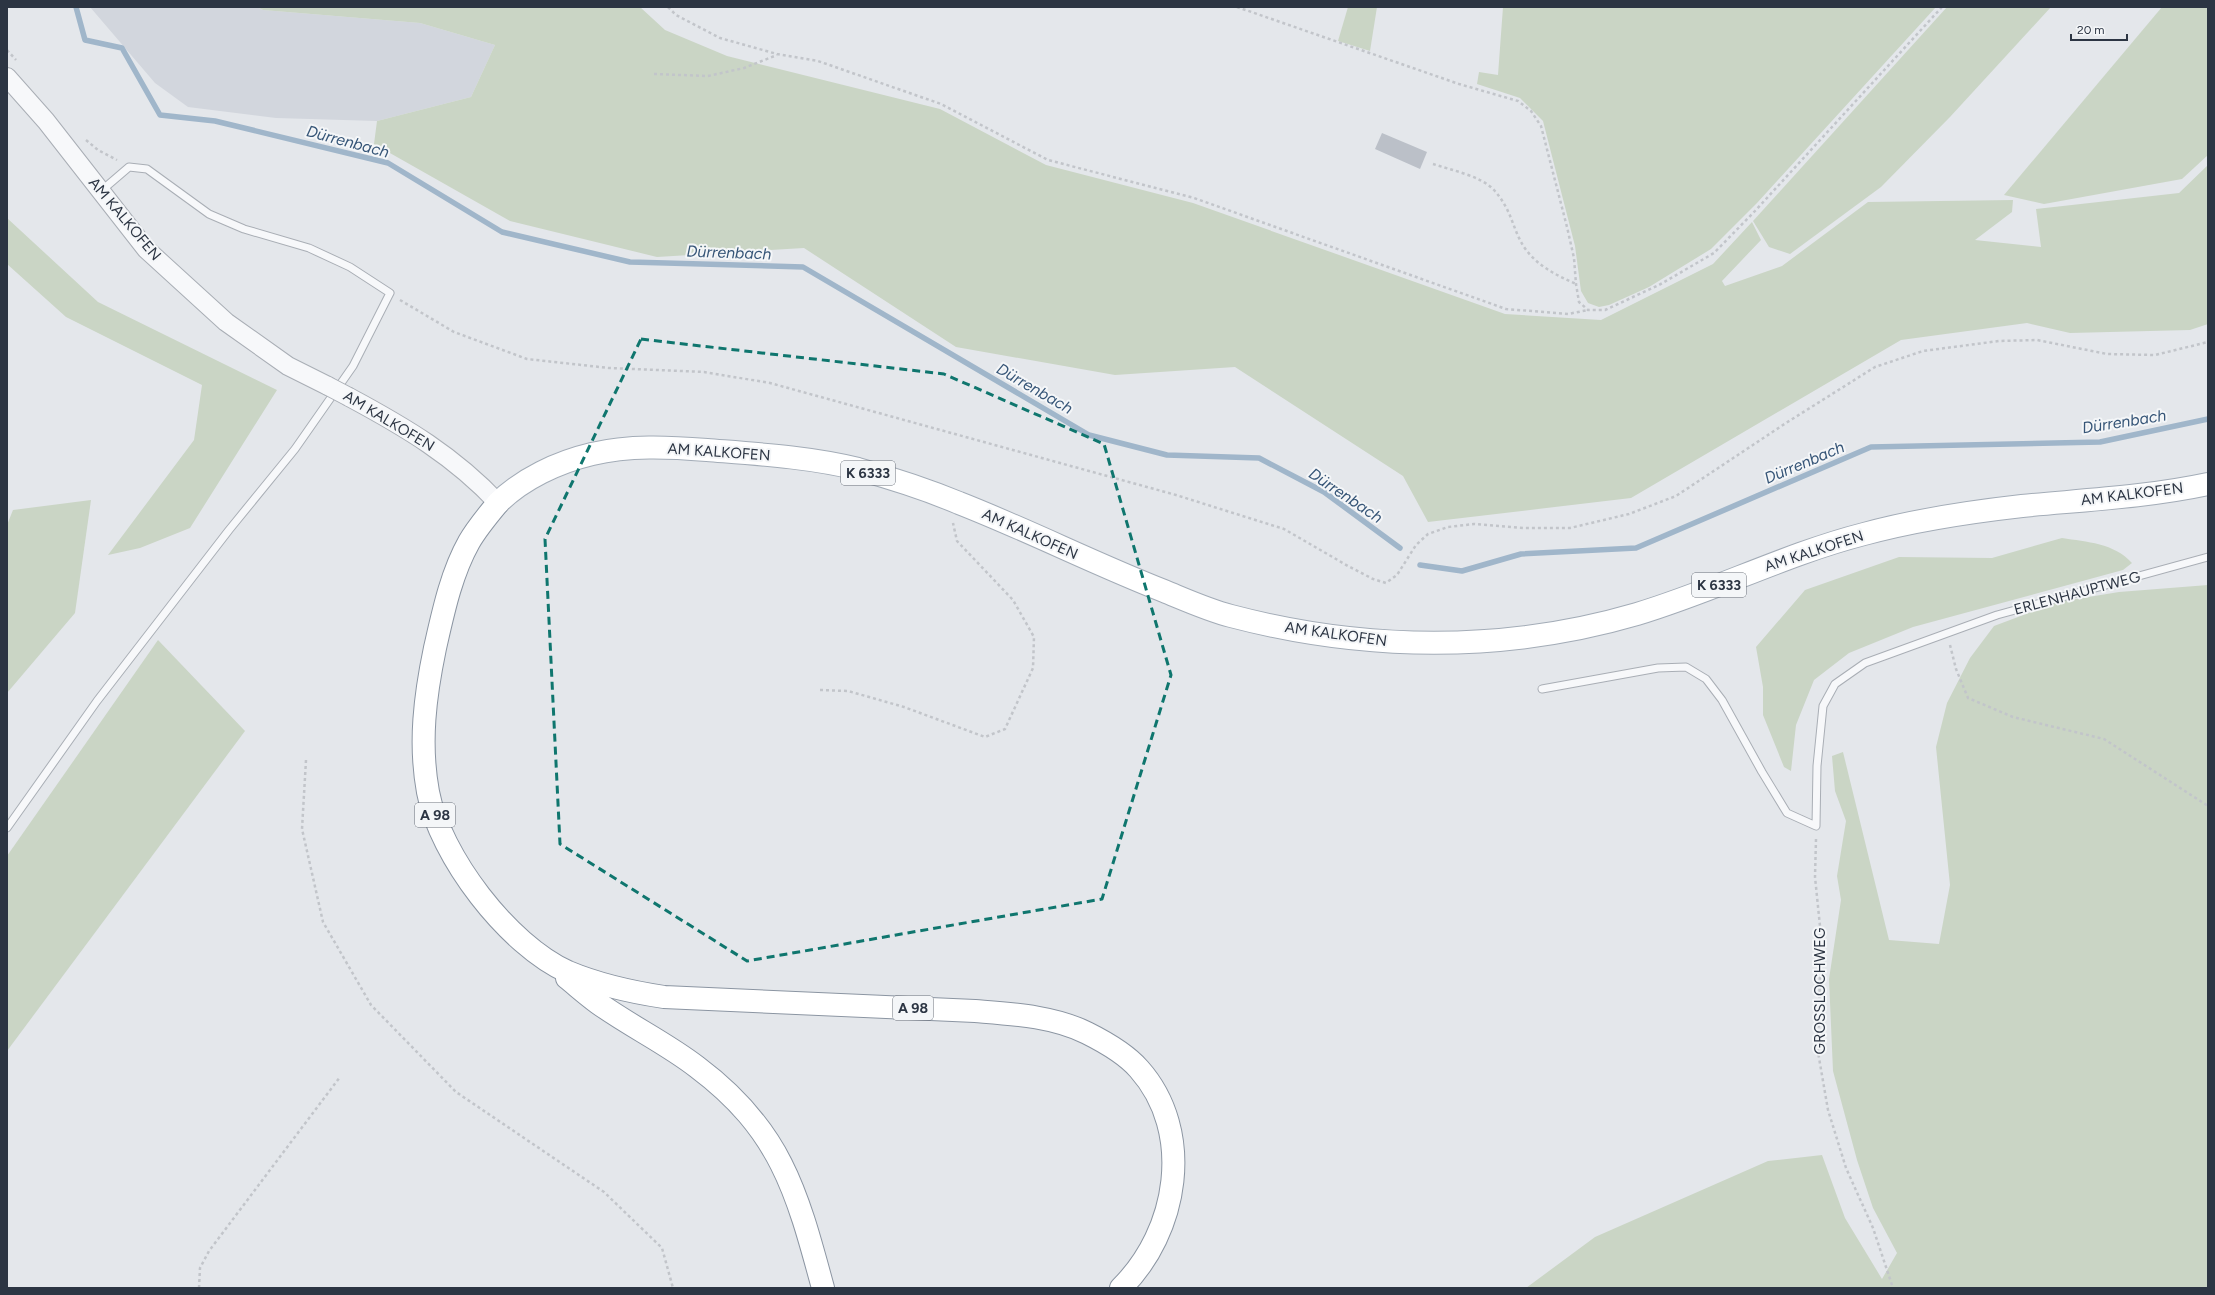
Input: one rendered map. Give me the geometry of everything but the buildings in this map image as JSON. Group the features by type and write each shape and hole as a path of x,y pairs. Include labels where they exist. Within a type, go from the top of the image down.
{"main road":[{"name":"AM KALKOFEN","path":"498,503 511,490 557,466 591,454 634,448 674,448 764,454 857,469 954,501 1101,566 1227,615 1300,631 1360,639 1415,643 1507,640 1591,626 1687,598 1757,570 1863,534 1914,523 2015,507 2161,493 2208,484"},
{"name":"A 98","path":"498,503 469,542 453,580 432,660 424,712 423,738 428,794 438,825 451,852 501,923 597,1003 696,1066 743,1107 760,1127 777,1154 790,1180 800,1206 823,1288"},
{"name":"A 98","path":"538,954 567,971 599,984 631,992 664,997 975,1011 1020,1015 1057,1022 1086,1032 1115,1049 1139,1068 1157,1095 1170,1126 1175,1165 1171,1198 1156,1243 1121,1288"}],"street":[{"name":"AM KALKOFEN","path":"7,77 46,121 146,249 226,322 288,366 392,420 441,452 477,480 498,503"}],"lane":[{"path":"7,828 97,701 229,530 295,449 352,366 390,293 350,267 309,248 244,229 209,214 147,169 129,167 101,192"},
{"name":"ERLENHAUPTWEG","path":"1816,826 1817,766 1823,706 1836,684 1865,663 1997,615 2208,557"},
{"path":"1542,689 1658,668 1686,667 1706,679 1722,700 1762,772 1788,812 1816,826"}],"path":[{"path":"668,7 676,15 720,38 777,54 818,61 941,104 1048,160 1194,198 1506,309 1568,314 1588,310 1605,310 1659,285 1714,253 1755,211 1942,7"},
{"path":"1237,7 1459,84 1518,101 1531,111 1541,126 1574,258 1579,302 1588,310"},
{"path":"654,74 708,76 744,68 777,54"},
{"path":"1433,164 1470,175 1494,189 1509,210 1524,247 1547,271 1576,284"},
{"path":"390,293 454,332 527,359 609,368 704,372 770,383 1176,495 1284,529 1348,566 1373,579 1386,583 1397,575 1416,545 1428,534 1448,527 1474,524 1524,528 1570,528 1629,514 1676,496 1786,422 1875,367 1923,350 1999,341 2037,340 2107,354 2155,355 2208,342"},
{"path":"820,690 848,691 904,707 985,737 1005,729 1033,668 1034,637 1013,600 957,541 951,514 954,501"},
{"path":"1947,633 1956,669 1968,698 2013,717 2104,739 2208,806"},
{"path":"306,760 302,829 323,922 370,1005 456,1092 604,1192 662,1248 673,1288"},
{"name":"GROSSLOCHWEG","path":"1816,826 1815,877 1821,936 1818,1052 1828,1110 1846,1168 1873,1228 1893,1288"},
{"path":"199,1288 200,1268 209,1251 340,1076"}],"highlighted area":[{"path":"641,339 944,374 1104,444 1171,675 1102,899 747,961 560,844 545,539"}],"shaded area":[{"path":"90,7 257,7 263,10 420,23 495,45 471,97 377,121 276,118 188,107 155,83"}],"green space":[{"path":"257,7 640,7 665,30 727,56 940,109 1046,165 1193,203 1505,314 1601,320 1713,264 1752,222 1761,240 1722,281 1725,286 1782,266 1868,202 2013,200 2012,212 1975,240 2041,247 2036,209 2179,193 2208,165 2208,324 2190,330 2070,333 2027,323 1901,340 1631,498 1428,522 1403,476 1235,367 1115,375 956,347 804,248 657,257 510,221 374,144 377,121 471,97 495,45 420,23 263,10"},
{"path":"1348,7 1377,7 1370,51 1338,41"},
{"path":"1503,7 1936,7 1757,203 1711,249 1649,287 1609,305 1599,307 1588,303 1581,291 1575,246 1543,121 1520,98 1477,84 1479,72 1498,75"},
{"path":"1947,7 2051,7 1950,117 1881,187 1790,254 1769,247 1753,221"},
{"path":"2162,7 2208,7 2208,155 2182,179 2044,204 2004,195"},
{"path":"7,218 98,302 277,390 190,528 140,548 108,555 194,440 202,385 66,317 7,264"},
{"path":"91,500 75,613 7,693 7,525 13,510"},
{"path":"2062,538 2090,542 2109,547 2125,556 2132,563 2123,570 1913,627 1849,653 1814,680 1796,725 1791,771 1784,767 1763,715 1763,687 1756,647 1805,590 1899,557 1992,558"},
{"path":"2208,585 2208,1288 1526,1288 1595,1237 1768,1161 1822,1155 1845,1218 1882,1279 1897,1253 1873,1208 1857,1160 1833,1071 1829,979 1841,900 1837,876 1846,821 1835,791 1832,756 1843,752 1889,940 1939,944 1950,885 1936,747 1947,703 1970,658 1994,626 2058,602 2119,592"},
{"path":"158,640 245,731 7,1051 7,856"}],"waterway":[{"name":"Dürrenbach","path":"76,7 85,40 122,48 160,115 215,121 388,163 502,232 630,262 803,267 1089,435 1167,455 1259,458 1324,492 1400,548"},
{"name":"Dürrenbach","path":"1420,565 1462,571 1521,554 1636,548 1871,447 2100,442 2208,419"}]}
